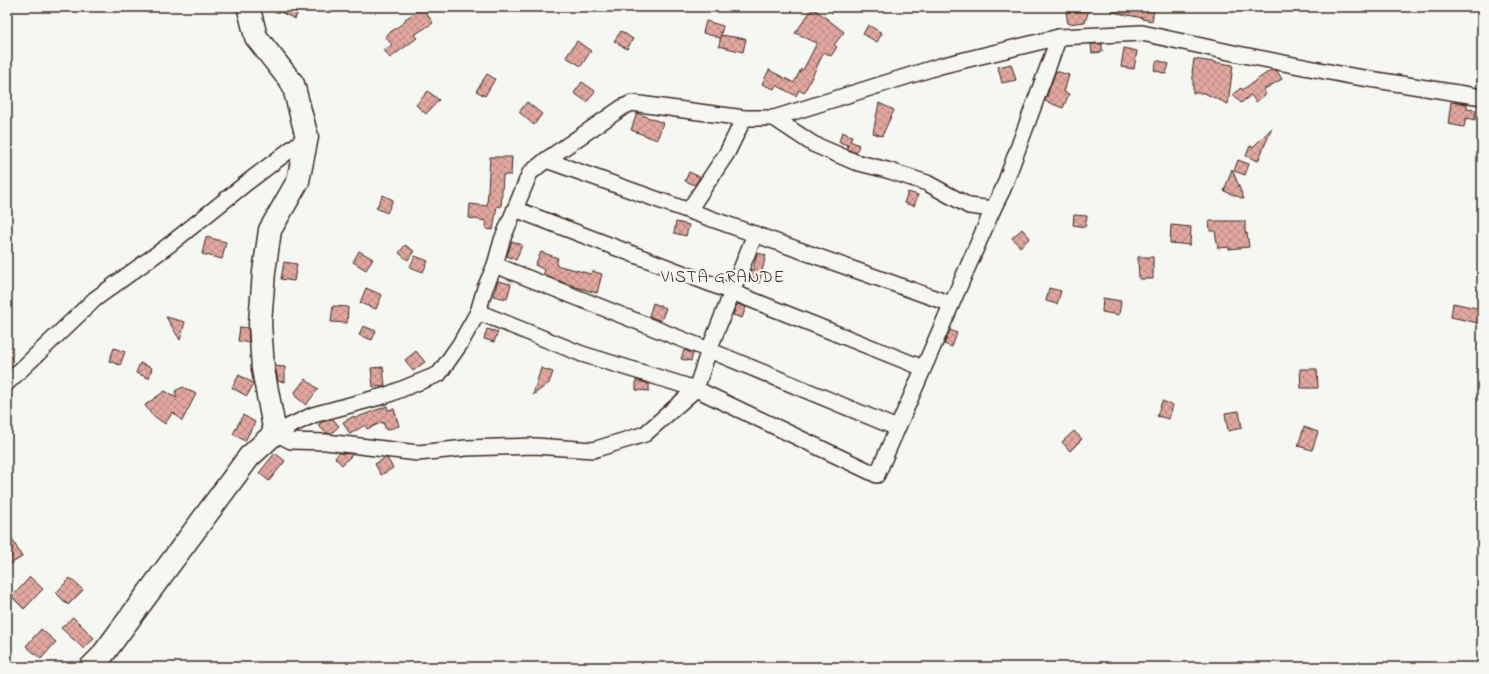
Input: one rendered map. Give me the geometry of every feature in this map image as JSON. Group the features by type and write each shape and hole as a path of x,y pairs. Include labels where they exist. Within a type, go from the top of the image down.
{"street":[{"path":"249,7 248,9 256,37 293,84 307,137 298,180 270,230 264,272 260,323 263,369 275,433"},
{"path":"91,667 101,657 249,457 275,433 313,415 387,395 439,374 460,344 478,312 485,288 495,265 502,240 530,173 546,160 632,102 744,118 774,118 940,66 1059,37 1142,33 1345,75 1482,98"},
{"path":"478,312 582,354 696,389 877,476 992,209 1003,189 1059,37"},
{"path":"689,210 727,153 744,118"},
{"path":"774,118 813,144 855,162 887,170 927,183 969,206 992,209"},
{"path":"7,383 95,299 169,245 307,137"},
{"path":"546,160 951,304"},
{"path":"515,209 732,292 923,368"},
{"path":"275,433 291,441 326,442 418,453 466,448 536,446 593,450 645,434 696,389 709,350 755,234"},
{"path":"495,265 709,350 897,428"}],"building":[{"path":"270,7 300,7 295,19"},
{"path":"1113,7 1145,7 1154,9 1152,21 1112,12"},
{"path":"423,8 433,23 414,35 417,38 390,58 384,50 392,45 385,36 406,21 405,19"},
{"path":"813,8 844,32 834,45 837,47 831,56 824,52 804,93 799,90 796,96 776,85 774,89 762,84 769,70 794,83 801,69 803,70 817,43 795,33"},
{"path":"1089,10 1085,22 1068,24 1066,12"},
{"path":"706,21 723,26 720,38 703,33"},
{"path":"868,25 882,33 877,42 863,34"},
{"path":"621,31 633,39 627,49 614,41"},
{"path":"721,35 746,39 743,52 719,46"},
{"path":"577,41 591,51 581,66 566,57"},
{"path":"1091,44 1102,44 1102,52 1092,53"},
{"path":"1124,48 1137,51 1134,69 1121,67"},
{"path":"1194,59 1233,65 1228,104 1204,93 1193,93 1192,73"},
{"path":"1157,60 1169,64 1166,74 1154,70"},
{"path":"1011,64 1016,80 1002,83 998,67"},
{"path":"1271,70 1277,71 1282,79 1263,90 1266,94 1256,102 1251,95 1241,103 1233,94 1241,88 1242,90"},
{"path":"1056,71 1069,75 1064,92 1069,94 1063,108 1045,101"},
{"path":"487,74 495,79 485,96 476,91"},
{"path":"582,82 595,91 587,102 574,93"},
{"path":"428,91 439,100 426,114 416,105"},
{"path":"527,102 542,114 534,125 519,112"},
{"path":"1451,102 1467,104 1467,109 1476,110 1475,120 1466,118 1464,127 1448,124"},
{"path":"879,103 894,110 882,136 873,133"},
{"path":"637,113 663,123 657,140 631,130"},
{"path":"1272,128 1258,161 1246,156 1250,146 1253,147"},
{"path":"842,132 852,136 850,141 859,145 856,153 847,149 848,145 839,142"},
{"path":"490,157 512,157 511,175 503,175 501,207 497,206 493,230 486,229 486,221 469,218 470,204 487,206"},
{"path":"1238,160 1249,164 1245,175 1234,171"},
{"path":"1232,169 1244,199 1224,191"},
{"path":"689,172 700,177 695,185 685,181"},
{"path":"908,192 918,195 914,206 904,203"},
{"path":"383,195 393,200 387,213 376,208"},
{"path":"1074,215 1087,216 1085,227 1073,225"},
{"path":"1209,221 1245,221 1245,233 1247,233 1249,247 1229,249 1229,247 1218,248 1215,231 1210,231"},
{"path":"676,222 689,225 686,236 674,233"},
{"path":"1171,225 1191,227 1190,245 1170,243"},
{"path":"1022,229 1030,238 1020,247 1012,238"},
{"path":"206,237 226,242 222,259 202,254"},
{"path":"512,241 522,245 516,260 507,256"},
{"path":"405,245 414,251 408,260 399,253"},
{"path":"359,251 373,259 366,270 353,262"},
{"path":"541,252 558,258 556,265 591,274 592,271 602,274 597,293 543,275 545,270 535,265"},
{"path":"757,253 766,255 759,283 747,280 751,269 753,270"},
{"path":"415,256 428,261 423,272 410,267"},
{"path":"1138,257 1153,257 1153,279 1139,279"},
{"path":"284,262 297,264 294,281 281,279"},
{"path":"498,281 511,284 507,299 493,296"},
{"path":"366,288 382,295 376,309 360,303"},
{"path":"1049,288 1061,291 1057,304 1046,301"},
{"path":"1103,298 1121,301 1119,315 1102,312"},
{"path":"653,303 666,308 661,321 649,316"},
{"path":"1453,303 1481,309 1478,323 1451,317"},
{"path":"737,304 746,307 742,318 733,315"},
{"path":"333,306 348,307 347,323 331,322"},
{"path":"166,317 185,322 180,340"},
{"path":"363,326 376,331 372,340 359,335"},
{"path":"240,327 248,328 249,342 238,341"},
{"path":"487,329 498,332 494,342 484,339"},
{"path":"950,330 957,333 952,347 944,344"},
{"path":"114,348 125,352 120,365 109,361"},
{"path":"684,350 693,353 691,361 681,359"},
{"path":"416,351 425,362 413,371 405,360"},
{"path":"140,363 152,368 149,378 136,373"},
{"path":"275,366 285,367 285,382 278,381"},
{"path":"383,367 385,386 373,387 371,368"},
{"path":"541,368 553,372 549,383 533,395"},
{"path":"1300,369 1317,369 1318,388 1301,388"},
{"path":"239,375 253,383 247,396 232,388"},
{"path":"305,379 318,389 306,405 295,396 295,392"},
{"path":"636,380 649,384 649,391 636,390"},
{"path":"183,387 196,394 182,421 173,412 165,424 151,414 145,405 165,391 177,398 175,391"},
{"path":"1162,401 1173,405 1169,419 1157,416"},
{"path":"387,406 388,410 394,409 399,426 386,430 383,422 367,429 365,425 350,434 343,422 354,416 355,418"},
{"path":"1239,411 1242,428 1228,431 1225,413"},
{"path":"243,415 255,422 245,441 233,434"},
{"path":"333,419 339,426 331,434 326,433 318,425 322,422"},
{"path":"1304,427 1318,432 1312,450 1298,446"},
{"path":"1074,431 1082,439 1070,451 1062,442"},
{"path":"275,453 285,461 269,481 259,473"},
{"path":"339,453 353,454 342,465 335,458"},
{"path":"387,458 393,468 381,475 375,464"},
{"path":"7,530 22,557 7,566"},
{"path":"30,577 43,589 24,609 12,597"},
{"path":"70,578 83,590 68,605 56,593"},
{"path":"73,617 94,638 84,649 61,628"},
{"path":"41,629 56,642 41,659 26,646"}],"district":[{"name":"VISTA GRANDE","path":"723,277"}]}
